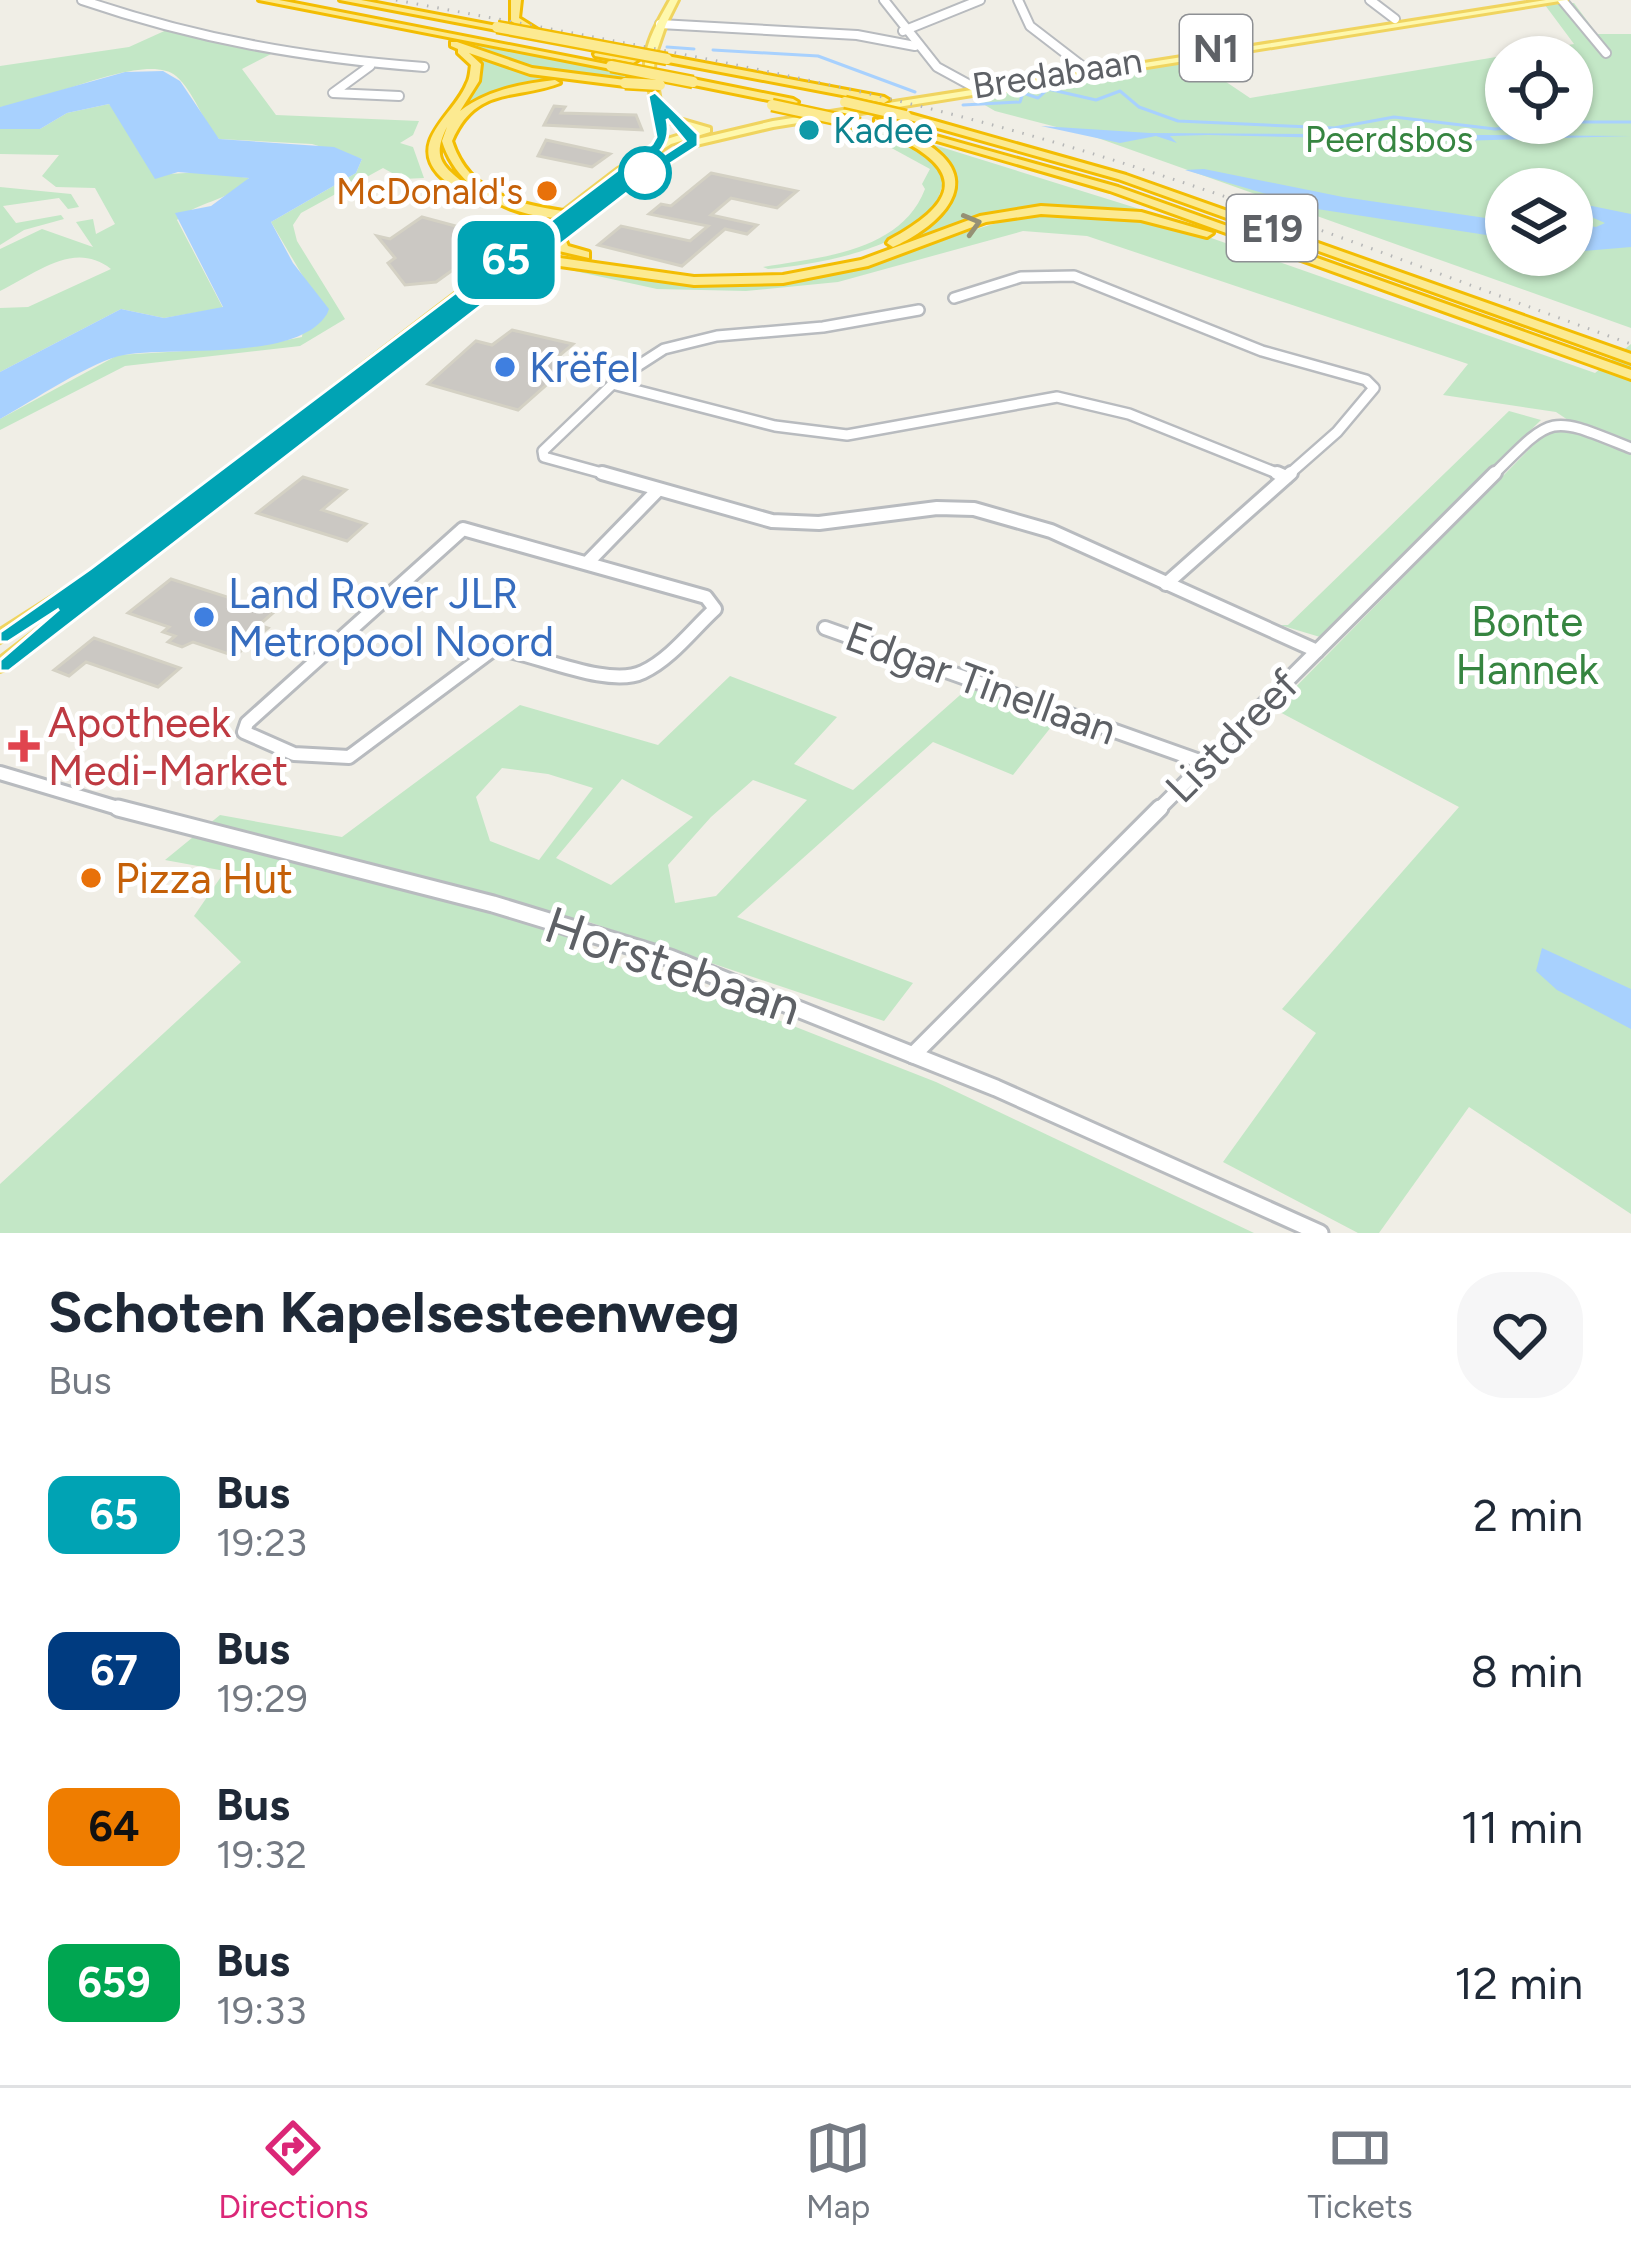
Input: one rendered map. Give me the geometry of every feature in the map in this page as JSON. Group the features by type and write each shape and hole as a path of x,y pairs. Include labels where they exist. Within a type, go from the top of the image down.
{"highway":[{"name":"E19","path":"264,0 793,102 1114,189 1631,375"},
{"name":"E19","path":"316,0 633,60 690,81 821,97 907,116 1122,177 1631,359"},
{"path":"345,0 884,100"},
{"path":"516,0 514,19 533,33 633,60"},
{"path":"284,4 427,37 512,67 596,82"},
{"path":"427,37 463,52 477,68 474,82 435,137 435,160 442,172 474,194 542,219 563,248 652,269 724,275 805,269 880,249 922,227 953,190 952,176 938,154 880,125"},
{"path":"565,215 521,206 470,182 452,160 447,141 458,118 484,99 532,86 690,81 772,105 880,125 1024,167 1549,345"},
{"path":"501,283 538,266 560,262 694,281 783,279 864,263 984,219 1041,210 1141,216 1246,243"}],"main road":[{"path":"674,0 647,57 655,96 667,121 686,138"},
{"name":"Bredabaan","path":"0,639 98,574 270,439 554,232 612,197 686,138 884,100 1519,0"},
{"name":"Bredabaan","path":"0,666 501,283 554,232 565,215 659,146 714,128 1562,0"},
{"path":"667,121 714,128"},
{"path":"659,146 667,121"},
{"path":"594,194 612,197"},
{"path":"270,439 265,445 270,449 287,446"}],"street":[{"path":"82,0 132,17 308,58 424,67"},
{"path":"884,0 915,46 965,87 983,91"},
{"path":"903,31 980,0"},
{"path":"1018,0 1030,26 1082,66"},
{"path":"1370,0 1395,19"},
{"path":"1562,0 1606,52"},
{"path":"660,24 857,34 915,46"},
{"path":"371,65 333,93 399,97"},
{"path":"954,298 1021,277 1074,275 1262,351 1366,380 1375,388 1337,432 1166,584"},
{"path":"919,310 856,322 683,340 643,360 543,451 544,458 794,524 937,508 974,509 1030,523 1317,651"},
{"path":"616,385 775,426 848,435 1058,397 1129,414 1286,478"},
{"name":"Listdreef","path":"913,1054 1542,426 1554,421 1577,425 1631,448"},
{"path":"589,561 658,490"},
{"path":"463,529 589,561 706,597 715,609 643,672 624,678 518,649 495,648 349,757 329,761 257,741 244,732 247,723 463,529"},
{"name":"Edgar Tinellaan","path":"825,628 1205,763"},
{"name":"Horstebaan","path":"0,772 188,829 493,904 670,958 913,1054 1320,1233"}],"green space":[{"name":"Peerdsbos","path":"1574,3 1597,34 1631,34 1631,328 1485,276 1593,276 1593,168 1485,168 1485,276 1095,137 995,111 971,97 1195,61 1250,98 1485,59 1485,144 1593,144 1593,36 1568,36 1545,5"},
{"path":"171,28 273,53 242,69 276,115 419,121 413,135 400,143 413,147 424,178 403,179 383,168 301,213 293,225 297,241 345,319 300,346 125,366 0,430 0,419 118,355 251,347 302,337 308,285 271,222 356,173 362,159 312,144 219,139 183,83 161,70 117,74 0,107 0,66 129,47"},
{"path":"471,43 674,84 543,72 517,66"},
{"path":"473,56 567,80 487,97 440,137 477,82 480,68"},
{"path":"109,104 169,174 203,172 249,178 177,220 223,308 164,318 121,309 0,372 0,308 28,307 111,269 97,261 69,258 0,291 0,249 42,229 93,247 76,222 93,219 96,234 115,224 95,188 56,187 42,176 59,155 0,154 0,129 40,129 67,113"},
{"path":"829,122 876,132 917,150 943,169 939,195 926,216 878,245 819,262 763,267 833,255 878,239 914,210 925,189 922,184 930,169 886,145 847,135"},
{"path":"928,143 1162,216 1086,207 1009,212 868,259 822,268 896,246 943,212 957,179 947,159"},
{"path":"0,187 71,194 79,207 68,209 59,198 3,206 16,223 61,215 64,219 24,230 0,245"},
{"name":"Bonte Hannek","path":"1044,213 1123,216 1197,233 1595,373 1631,344 1631,1214 1469,1107 1379,1233 1358,1233 1223,1162 1316,1033 1282,1009 1459,807 1274,709 1551,427 1574,424 1556,412 1443,395 1468,364 1087,236 1023,231 838,282 746,291 657,289 570,270 575,266 648,279 722,284 795,281 868,266 976,229"},
{"path":"1509,411 1541,420 1320,637 1280,625 1288,625"},
{"path":"730,676 837,717 794,764 853,790 968,688 1059,717 1013,775 933,742 737,917 913,983 884,1021 583,920 564,948 750,1009 936,1082 1254,1233 0,1233 0,1184 241,962 194,916 225,871 165,860 220,815 342,837 520,705 658,745","holes":["502,768 548,774 593,788 539,860 490,841 476,797","622,779 693,817 611,885 556,858","753,780 807,800 716,896 675,903 668,865"]}],"water":[{"path":"163,71 180,81 219,139 334,147 362,159 356,173 271,222 293,263 329,309 327,314 312,329 263,346 111,358 0,419 0,372 121,309 164,318 223,307 175,213 211,206 249,178 178,172 155,179 109,104 67,113 40,129 0,129 0,107 125,72"},
{"path":"1041,126 1150,133 1485,135 1485,140 1459,141 1170,136 1177,143 1156,136 1120,143"},
{"path":"1204,169 1343,197 1485,218 1485,235 1317,209 1185,170"},
{"path":"1593,206 1631,214 1631,247 1593,250 1593,226 1605,223 1593,218"},
{"path":"1542,948 1631,989 1631,1029 1557,990 1536,971"}],"building":[{"path":"554,106 565,107 561,113 636,115 642,130 544,125"},
{"path":"546,140 610,154 592,167 538,156"},
{"path":"711,173 797,191 777,208 731,198 711,215 757,225 747,234 725,229 682,266 598,245 621,226 690,241 708,226 649,214 661,204 671,206"},
{"path":"422,217 496,239 436,282 405,285 388,263 395,258 377,236 390,239"},
{"path":"512,330 573,344 553,361 569,365 518,410 428,384 476,341 492,345"},
{"path":"303,477 346,490 322,510 366,524 347,541 257,513"},
{"name":"Land Rover JLR Metropool Noord","path":"171,579 274,612 259,625 268,628 235,656 193,642 182,647 168,642 175,636 163,632 169,627 128,613"},
{"path":"94,638 180,668 158,687 86,662 69,676 54,670"}],"waterway":[{"path":"667,47 694,49"},
{"path":"713,50 818,56 915,92"},
{"path":"963,105 1020,102 1023,93 1038,98 1048,89 1096,100 1120,91 1139,107 1178,121 1334,128 1394,117 1485,128"},
{"path":"1593,122 1631,122"}],"railway":[{"path":"396,0 782,75 1011,130 1246,204 1631,344"}],"bus line":[{"name":"65","path":"0,637 98,574 242,459 659,146 663,137 655,96 692,138 693,143 630,183 0,666"}],"place":[{"name":"Kadee","path":"809,130"},
{"name":"McDonald's","path":"547,191"},
{"name":"Krëfel","path":"505,367"},
{"name":"Land Rover JLR Metropool Noord","path":"204,617"},
{"name":"Apotheek Medi-Market","path":"24,746"},
{"name":"Pizza Hut","path":"91,878"}]}
